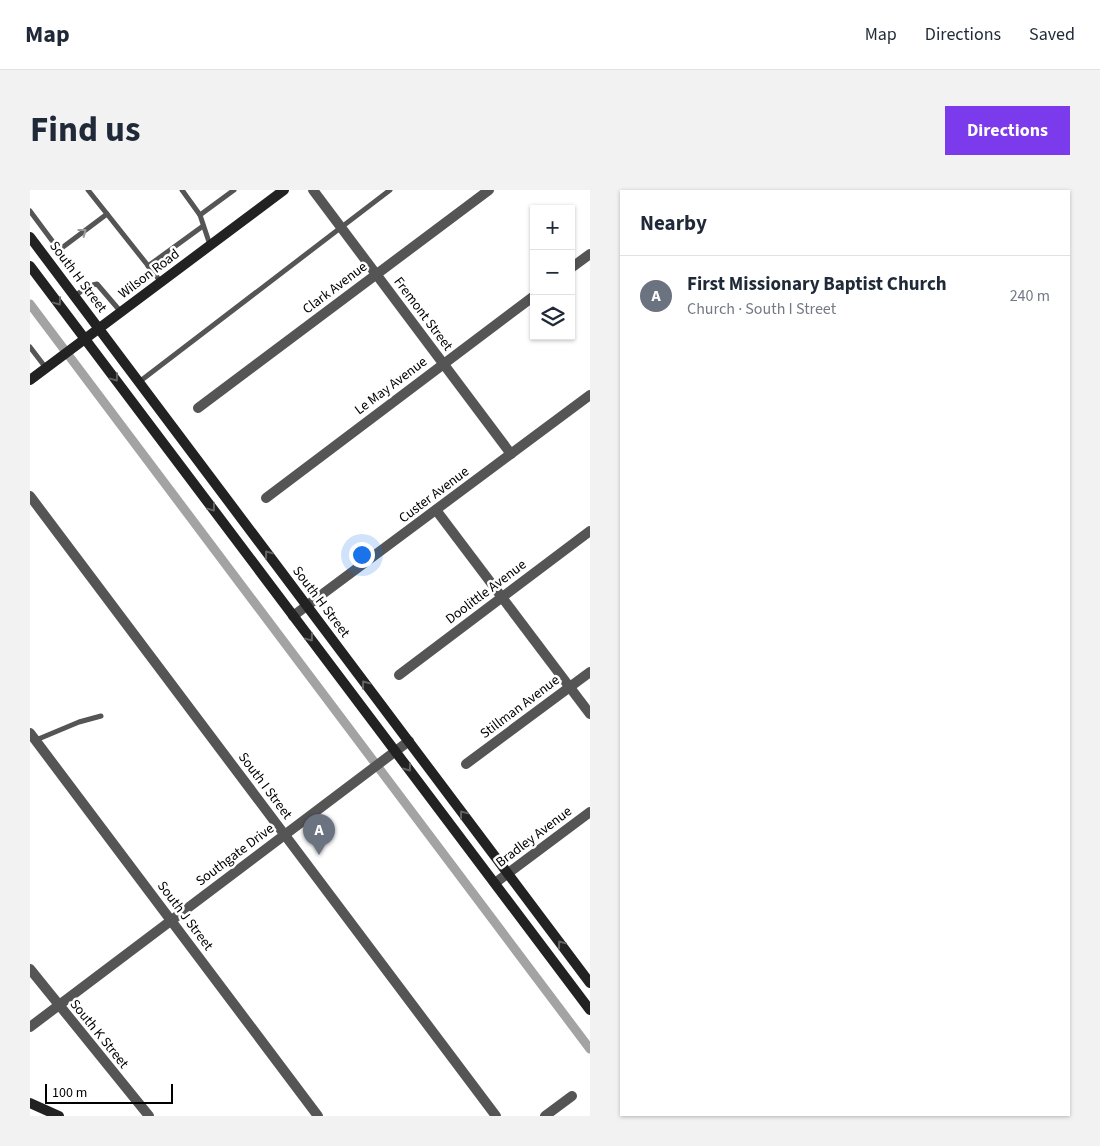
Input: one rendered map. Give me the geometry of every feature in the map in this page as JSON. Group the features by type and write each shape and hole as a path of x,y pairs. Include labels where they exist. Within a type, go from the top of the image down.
{"street":[{"name":"Wilson Road","path":"30,380 284,190"},
{"name":"Fremont Street","path":"313,190 511,454"},
{"name":"Clark Avenue","path":"198,408 489,190"},
{"name":"South H Street","path":"30,237 590,983"},
{"path":"575,265 590,254"},
{"path":"30,266 590,1010"},
{"name":"Le May Avenue","path":"266,498 530,299"},
{"name":"Custer Avenue","path":"293,616 590,395"},
{"name":"South I Street","path":"30,496 496,1116"},
{"path":"436,510 590,714"},
{"name":"Doolittle Avenue","path":"399,675 590,531"},
{"name":"Stillman Avenue","path":"466,764 590,672"},
{"name":"South J Street","path":"33,737 318,1116"},
{"name":"Southgate Drive","path":"30,1027 409,741"},
{"name":"Bradley Avenue","path":"495,883 590,812"},
{"name":"South K Street","path":"30,969 58,1006 149,1116"},
{"path":"545,1116 572,1096"},
{"path":"137,1102 143,1116"},
{"path":"30,1103 59,1116"}],"lane":[{"path":"88,190 161,282"},
{"path":"182,190 200,215 210,245"},
{"path":"200,215 234,190"},
{"path":"138,382 390,190"},
{"path":"30,211 59,250 107,214"},
{"path":"148,266 203,226"},
{"path":"75,296 91,284 97,284 121,312"},
{"path":"30,347 46,368"},
{"path":"33,737 101,716"}],"waterway":[{"path":"30,304 590,1049"}],"place":[{"name":"First Missionary Baptist Church","path":"319,855"}]}
